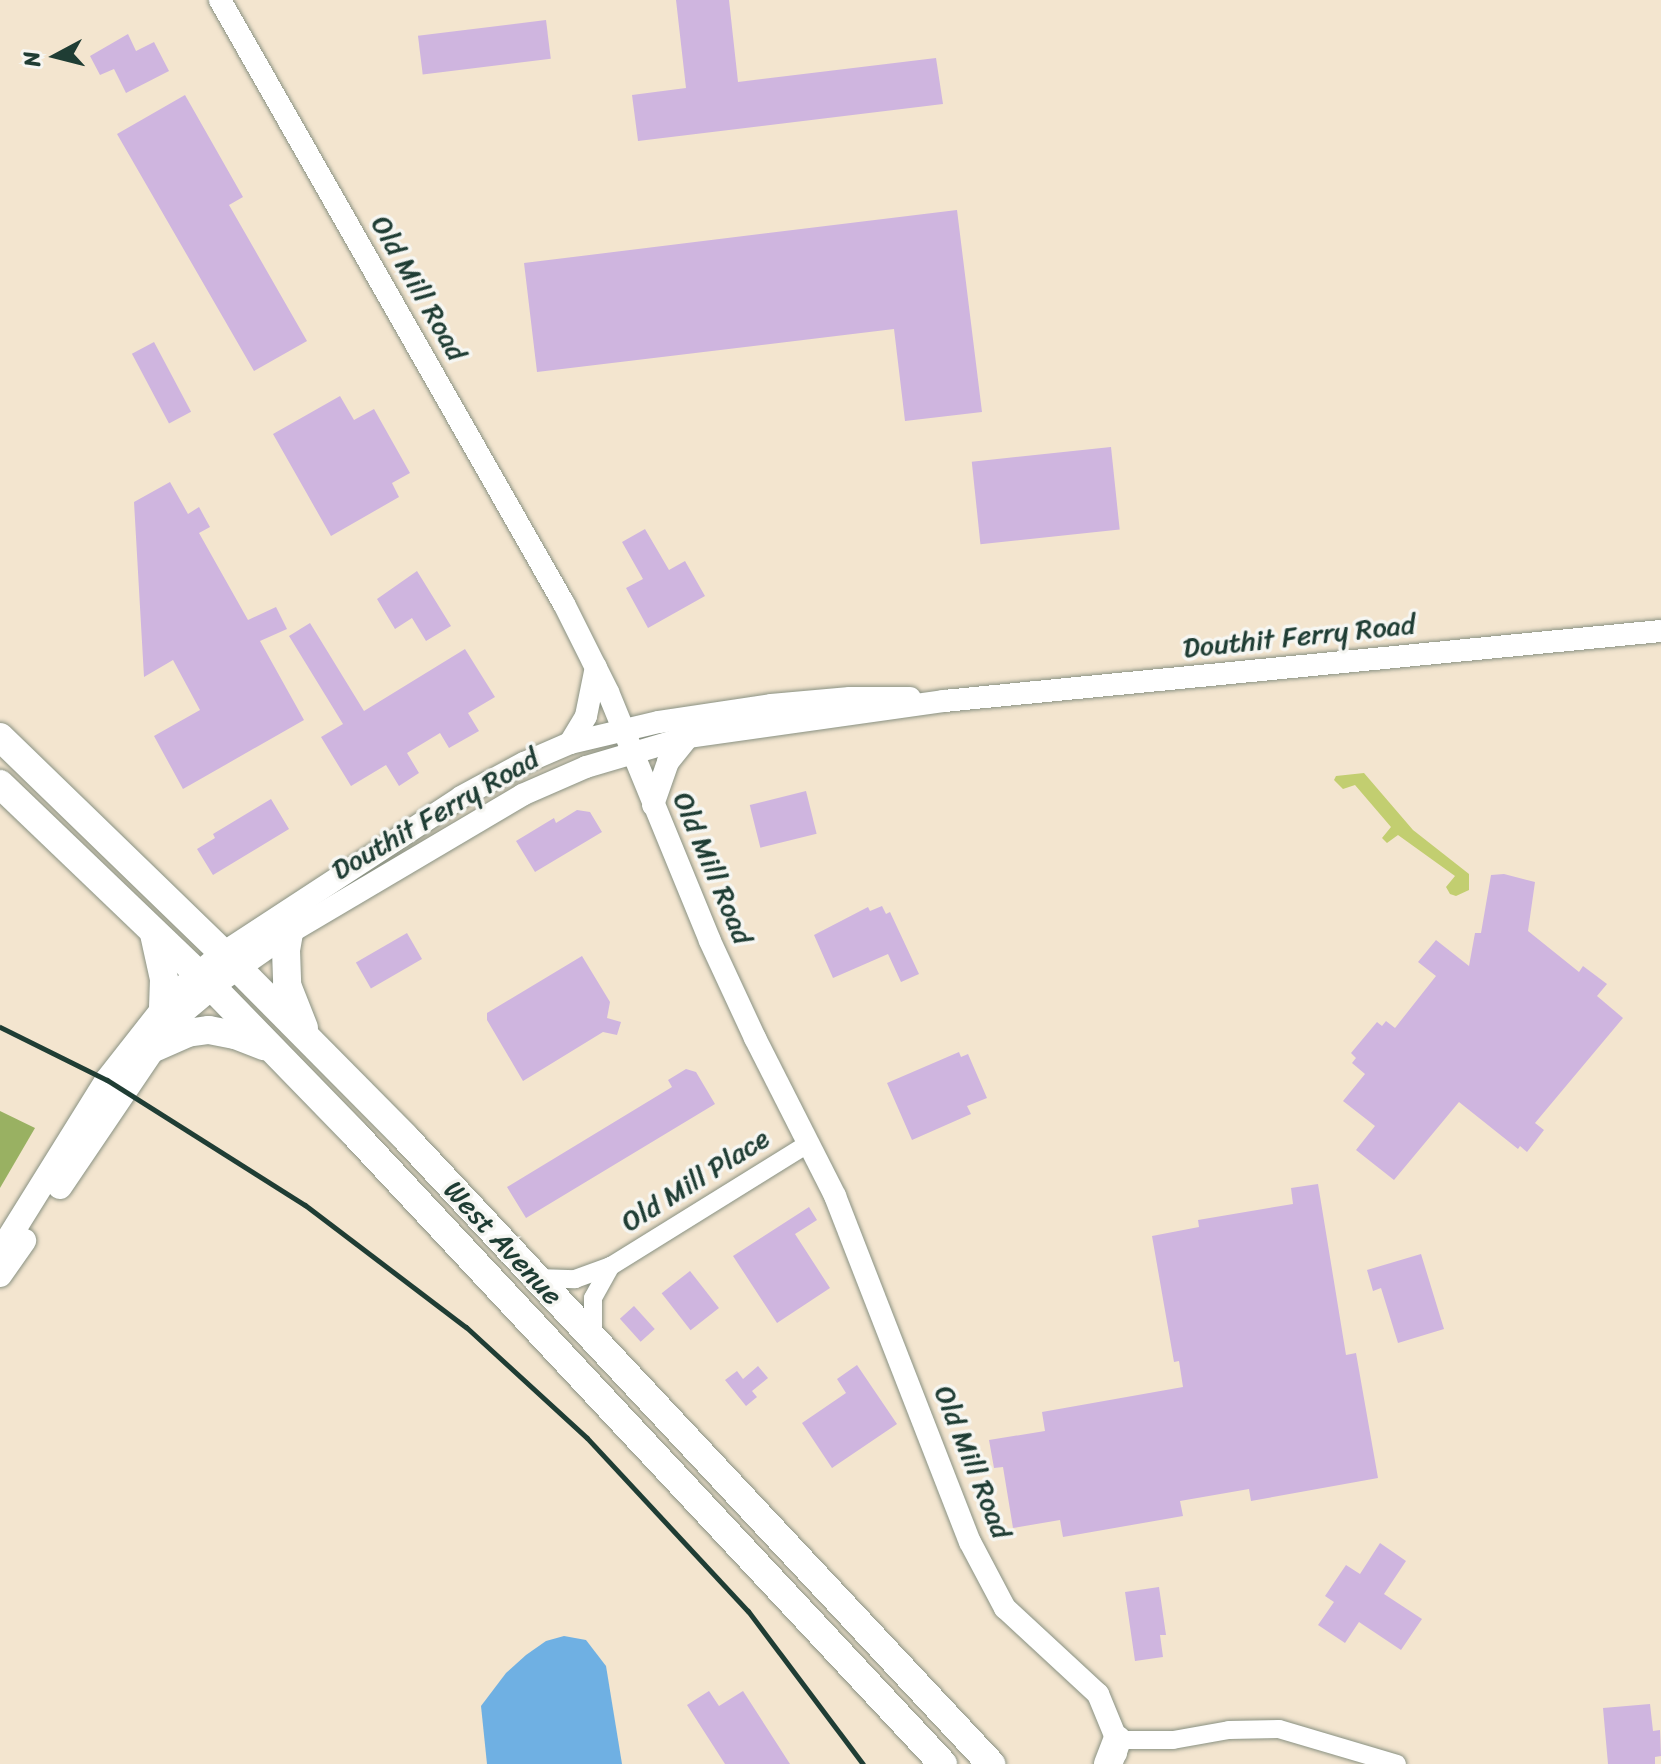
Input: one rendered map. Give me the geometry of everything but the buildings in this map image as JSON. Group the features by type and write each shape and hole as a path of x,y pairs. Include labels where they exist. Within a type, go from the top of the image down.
{"main road":[{"name":"West Avenue","path":"0,737 309,1039 991,1764"},
{"name":"West Avenue","path":"0,784 274,1050 943,1764"},
{"path":"289,933 287,985 309,1039"},
{"path":"154,934 164,979 163,1007"},
{"path":"0,1252 107,1080 163,1007 230,960"},
{"path":"0,1275 154,1048 185,1010 204,980"},
{"path":"154,1048 178,1036 209,1030 235,1035 274,1050"}],"street":[{"name":"Old Mill Road","path":"220,0 564,604 596,667 743,1013 809,1143 862,1260 970,1542 1005,1608 1098,1694 1113,1756"},
{"name":"Douthit Ferry Road","path":"230,960 289,933 522,795 566,774 688,737 944,701 1661,631"},
{"path":"570,743 586,716 596,667"},
{"name":"Douthit Ferry Road","path":"230,960 461,797 524,763 570,743 623,729 808,701 889,696 944,701"},
{"path":"653,805 668,762 688,737"},
{"name":"Old Mill Place","path":"534,1277 556,1281 575,1279 611,1266 809,1143"},
{"name":"Old Mill Place","path":"594,1339 593,1298 611,1266"},
{"path":"1113,1756 1173,1740 1229,1730 1279,1729 1397,1764"}],"green space":[{"path":"1364,773 1413,830 1469,874 1469,890 1456,896 1450,894 1446,887 1455,876 1398,835 1387,843 1382,838 1391,827 1355,785 1343,789 1334,780 1336,776"},
{"path":"0,1111 35,1128 0,1188"}],"water":[{"path":"564,1636 586,1640 606,1666 622,1764 487,1764 481,1706 506,1673 526,1655 546,1641"}],"railway":[{"path":"0,1027 107,1080 305,1205 466,1327 587,1438 748,1611 863,1764"}]}
